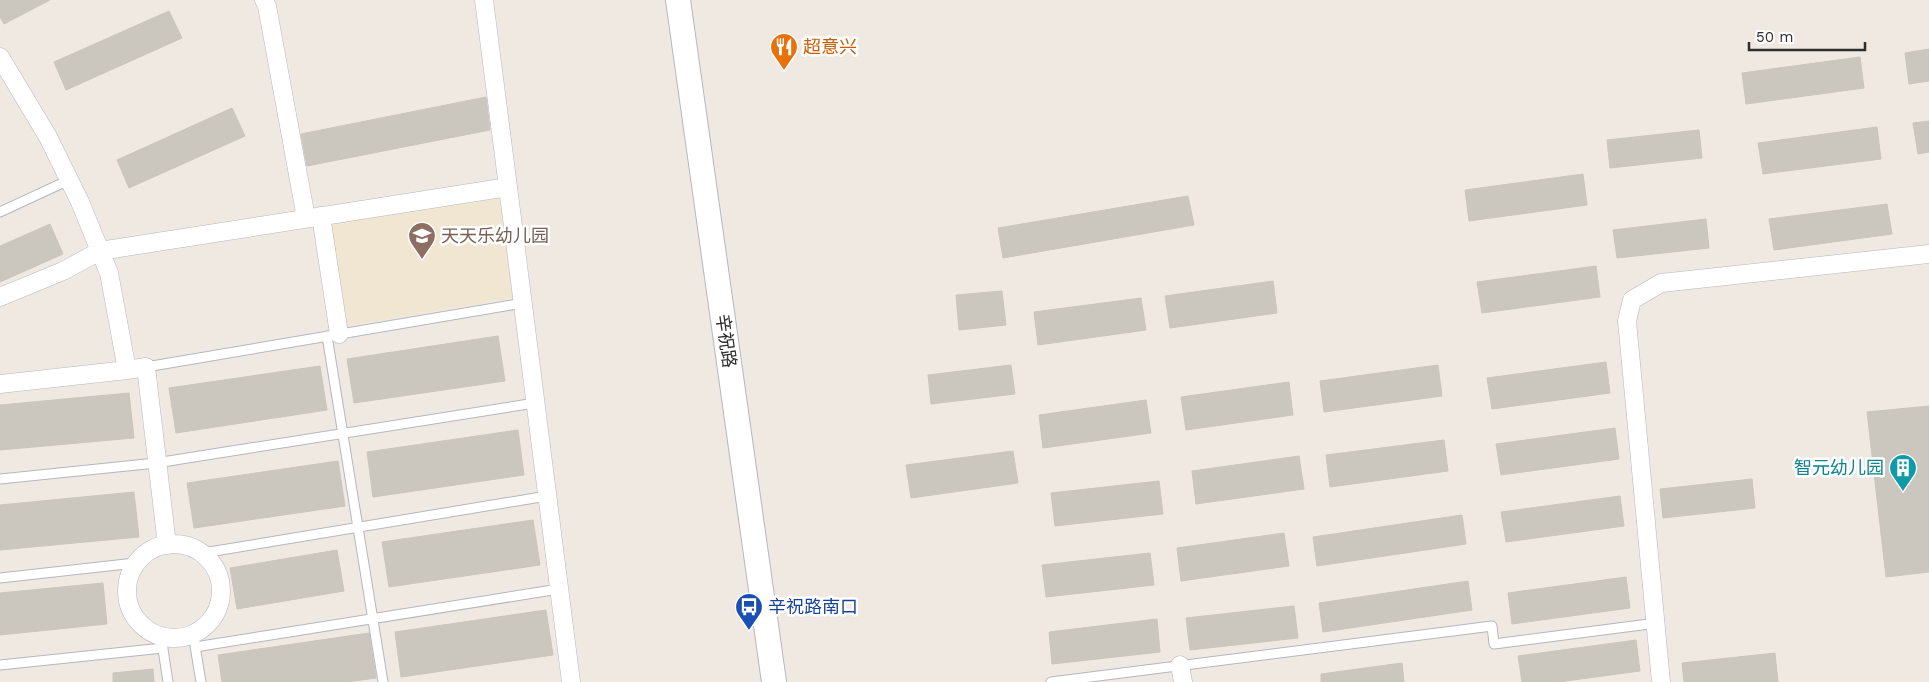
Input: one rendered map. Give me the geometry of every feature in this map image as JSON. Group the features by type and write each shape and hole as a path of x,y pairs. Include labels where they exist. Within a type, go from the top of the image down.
{"main road":[{"name":"辛祝路","path":"678,0 774,682"}],"street":[{"path":"264,0 313,217 332,335"},
{"path":"484,0 571,682"},
{"path":"2,63 48,137 69,180 109,273 127,370"},
{"path":"0,297 63,271 100,251 508,187"},
{"path":"1661,682 1626,321 1632,300 1661,284 1929,254"},
{"path":"0,384 127,370 146,366 167,545"},
{"path":"174,544 188,546 203,553 214,565 220,580 221,596 217,612 194,640 178,638 162,642 136,619 129,606 127,591 129,576 136,563 146,553 159,546 174,544"}],"lane":[{"path":"0,212 69,180"},
{"path":"146,366 523,303"},
{"path":"332,335 342,434 383,682"},
{"path":"0,479 156,463 535,403"},
{"path":"203,553 547,496"},
{"path":"0,578 136,563"},
{"path":"201,682 194,640 372,619 559,589"},
{"path":"1051,682 1181,674 1492,626 1494,644 1656,623"},
{"path":"0,665 162,642 168,682"}],"shaded area":[{"name":"天天乐幼儿园","path":"500,197 513,298 346,326 330,222"}],"building":[{"path":"0,0 50,0 4,24 0,17"},
{"path":"169,11 182,38 66,90 54,62"},
{"path":"1929,49 1929,81 1909,84 1905,53"},
{"path":"1860,57 1864,88 1746,104 1742,73"},
{"path":"486,97 490,130 307,166 301,134"},
{"path":"232,108 245,136 129,188 117,160"},
{"path":"1929,121 1929,152 1918,154 1913,123"},
{"path":"1877,127 1881,159 1763,174 1758,143"},
{"path":"1699,130 1702,158 1610,168 1607,140"},
{"path":"1583,174 1587,205 1469,221 1465,190"},
{"path":"1188,196 1194,225 1003,258 998,228"},
{"path":"1887,204 1892,234 1774,250 1769,219"},
{"path":"1706,219 1709,248 1617,258 1613,230"},
{"path":"50,224 63,254 0,282 0,246"},
{"path":"1596,266 1600,297 1482,313 1477,282"},
{"path":"1273,281 1277,313 1170,328 1165,296"},
{"path":"1002,291 1006,325 959,330 956,295"},
{"path":"1141,298 1146,330 1038,345 1034,312"},
{"path":"498,336 505,381 354,403 347,359"},
{"path":"1606,362 1610,393 1492,409 1487,378"},
{"path":"1011,365 1015,394 931,404 928,375"},
{"path":"1438,365 1442,396 1324,412 1320,381"},
{"path":"320,366 327,410 176,433 169,388"},
{"path":"1289,382 1293,415 1186,430 1181,397"},
{"path":"129,393 134,438 0,450 0,405"},
{"path":"1146,400 1151,433 1043,448 1039,415"},
{"name":"智元幼儿园","path":"1929,406 1929,572 1886,577 1867,412"},
{"path":"1615,428 1619,459 1501,475 1496,444"},
{"path":"518,430 524,475 373,497 367,452"},
{"path":"1444,440 1448,471 1330,487 1326,455"},
{"path":"1013,451 1018,483 911,498 906,465"},
{"path":"1299,456 1304,489 1196,504 1192,471"},
{"path":"338,461 345,506 194,528 187,483"},
{"path":"1752,479 1755,508 1663,518 1660,489"},
{"path":"1159,481 1163,514 1055,526 1051,493"},
{"path":"134,492 139,537 0,550 0,505"},
{"path":"1620,496 1624,526 1506,542 1501,512"},
{"path":"1462,515 1466,544 1317,566 1313,537"},
{"path":"533,520 540,565 389,587 382,542"},
{"path":"1284,533 1289,566 1181,581 1177,548"},
{"path":"337,550 344,591 237,609 230,568"},
{"path":"1150,553 1154,585 1046,597 1042,565"},
{"path":"1626,577 1630,608 1512,624 1508,593"},
{"path":"1468,581 1472,610 1323,632 1319,603"},
{"path":"103,583 107,624 0,635 0,593"},
{"path":"1294,606 1298,638 1190,650 1186,618"},
{"path":"546,610 553,655 401,677 395,632"},
{"path":"1157,619 1160,652 1052,664 1049,632"},
{"path":"369,633 376,678 347,682 222,682 218,655"},
{"path":"1636,640 1640,671 1558,682 1522,682 1518,656"},
{"path":"1775,653 1778,682 1684,682 1682,663"},
{"path":"1402,663 1404,682 1321,682 1321,674"},
{"path":"153,669 154,682 113,682 113,673"}],"place":[{"name":"超意兴","path":"784,71"},
{"name":"天天乐幼儿园","path":"422,260"},
{"name":"智元幼儿园","path":"1903,492"},
{"name":"辛祝路南口","path":"749,631"}]}
